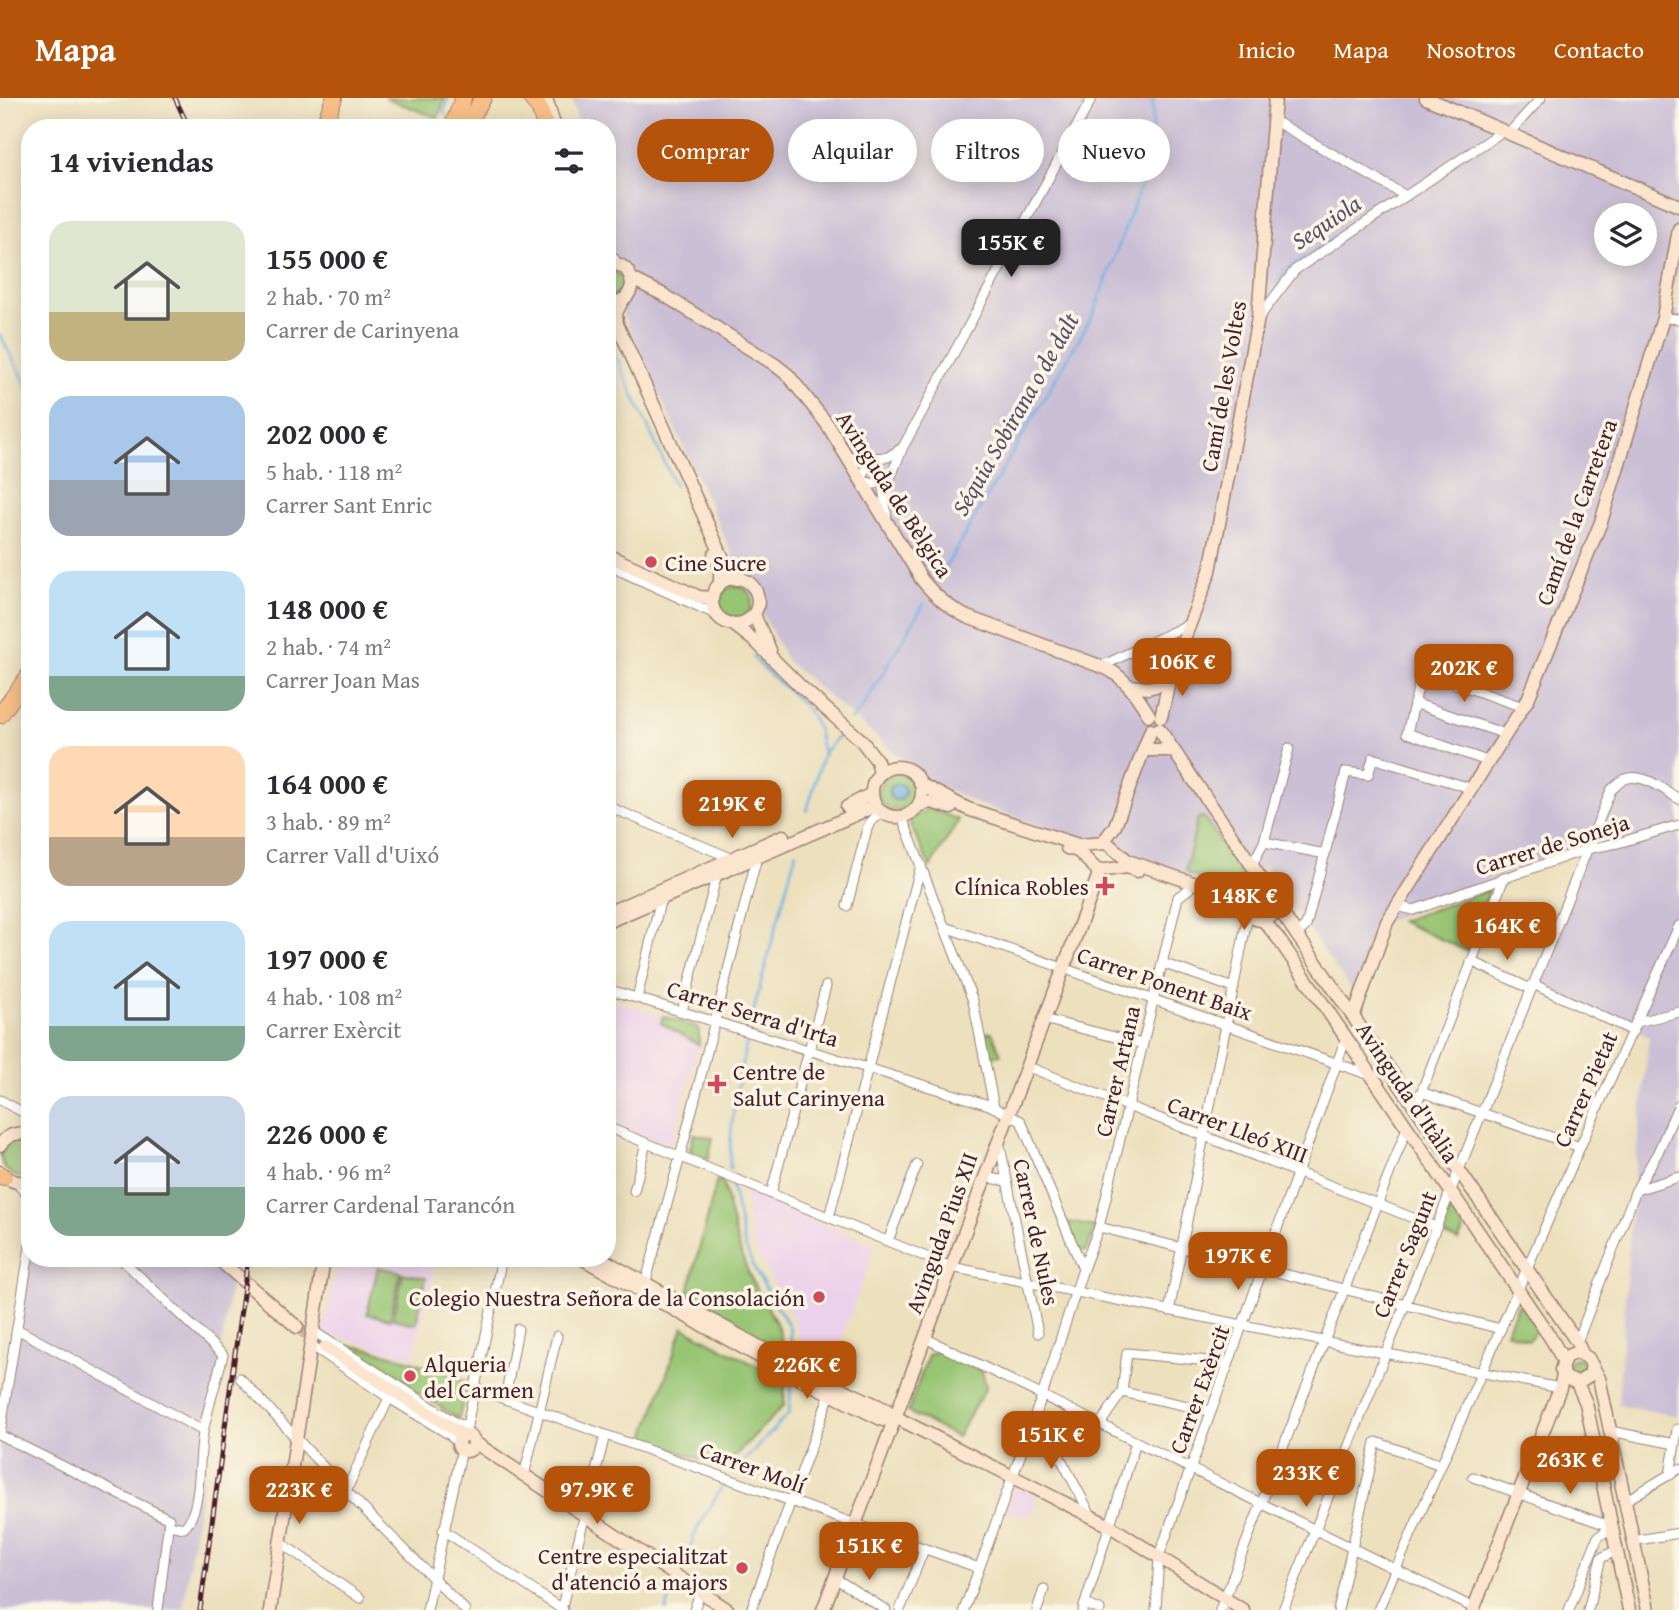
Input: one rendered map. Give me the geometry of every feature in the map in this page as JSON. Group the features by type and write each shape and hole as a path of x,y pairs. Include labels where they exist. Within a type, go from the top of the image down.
{"highway":[{"path":"326,119 334,98"},
{"path":"456,119 463,98"},
{"path":"467,119 472,98"},
{"path":"470,119 482,98"},
{"path":"531,98 543,119"},
{"path":"0,715 21,686"}],"main road":[{"path":"546,98 552,119"},
{"name":"Camí de les Voltes","path":"1154,721 1167,678 1210,571 1258,318 1275,98"},
{"path":"1426,98 1679,206"},
{"name":"Camí de la Carretera","path":"1354,1015 1387,922 1522,707 1601,522 1663,317 1679,229"},
{"path":"616,266 627,270 631,285 616,313 617,324 726,565 737,579"},
{"name":"Avinguda de Bèlgica","path":"631,285 655,290 775,364 788,375 827,424 922,580 948,607 967,617 1101,666 1121,676 1268,889"},
{"path":"616,301 622,301"},
{"path":"616,335 720,568 720,584 712,597 715,614 720,620 733,624 756,642 815,700 861,740 877,761 880,773"},
{"path":"616,559 699,597 712,597"},
{"path":"720,584 737,579 746,581 756,592 758,606 754,615 745,622 733,624"},
{"path":"754,615 764,640 779,665"},
{"path":"1130,686 1148,688 1167,678"},
{"path":"1107,847 1154,721"},
{"path":"861,740 869,743 896,767"},
{"path":"1145,750 1173,750"},
{"path":"616,918 661,898 732,858 861,802 876,804 891,817 912,813 923,795 922,785 916,775 907,769 896,767 880,773 873,782 876,804"},
{"path":"922,785 968,809 1079,845 1107,847 1128,861 1217,891 1251,892"},
{"path":"919,805 940,803 1078,851 1089,860 1094,869 1127,867 1247,912 1257,920 1273,916 1278,905 1275,896 1268,889 1258,888 1251,892 1245,901 1247,912"},
{"path":"616,908 712,871 757,857 876,804"},
{"path":"1089,860 1090,852 1107,847"},
{"path":"1106,870 1117,862 1107,847"},
{"path":"1251,892 1252,865"},
{"name":"Avinguda Pius XII","path":"823,1610 1062,968 1106,870"},
{"name":"Avinguda d'Itàlia","path":"1278,905 1579,1348"},
{"name":"Avinguda d'Itàlia","path":"1263,920 1408,1128 1563,1360"},
{"path":"3,1138 21,1133"},
{"path":"228,1267 298,1327"},
{"path":"270,1610 315,1267"},
{"path":"263,1610 323,1267"},
{"path":"600,1267 799,1369 887,1410 895,1417 1111,1526 1159,1556 1222,1604 1243,1610"},
{"path":"613,1267 644,1288 830,1394 883,1420 895,1417"},
{"path":"325,1347 728,1610"},
{"path":"1475,1609 1562,1381 1563,1360 1579,1348 1599,1378 1647,1610"},
{"path":"1562,1381 1577,1383 1590,1375 1592,1365"},
{"path":"1577,1383 1586,1403 1629,1610"}],"street":[{"path":"888,524 884,493 903,447 1092,98"},
{"path":"1258,318 1294,270 1506,132 1541,98"},
{"path":"1273,120 1406,196"},
{"path":"1663,317 1679,319"},
{"path":"845,454 852,458 888,457 903,447"},
{"path":"877,458 866,469 861,481 875,484 889,478"},
{"path":"616,569 715,614"},
{"path":"1101,666 1189,624"},
{"path":"1487,761 1407,733 1422,672 1522,707"},
{"path":"1414,703 1505,734"},
{"path":"1252,865 1264,842 1289,748"},
{"path":"1298,933 1306,926 1346,772 1368,775 1373,758 1470,788"},
{"name":"Carrer Sagunt","path":"1283,1610 1611,790 1624,779 1637,778 1649,781 1679,799"},
{"path":"847,906 876,804"},
{"path":"616,810 732,858"},
{"path":"902,817 973,1001 994,1107"},
{"name":"Carrer de Soneja","path":"1396,906 1414,910 1587,849 1618,843 1679,824"},
{"path":"1264,842 1325,854"},
{"path":"682,1012 712,871 703,847"},
{"path":"644,1288 757,857"},
{"path":"829,1217 921,865"},
{"path":"1416,1105 1504,878"},
{"name":"Carrer Artana","path":"964,1610 1100,1227 1178,897 1189,889"},
{"path":"637,998 661,898"},
{"path":"1169,1311 1247,912"},
{"name":"Carrer Pietat","path":"1527,1269 1679,926"},
{"name":"Carrer Ponent Baix","path":"946,927 1372,1076"},
{"path":"1471,961 1635,1026 1679,1012"},
{"path":"1162,963 1234,988"},
{"path":"771,1194 826,986"},
{"name":"Carrer Serra d'Irta","path":"616,992 1008,1113"},
{"path":"1043,1019 1143,1044"},
{"name":"Carrer Exèrcit","path":"1156,1610 1159,1556 1346,1038"},
{"name":"Carrer Lleó XIII","path":"1026,1066 1436,1227"},
{"path":"1421,1092 1580,1147"},
{"path":"0,1100 21,1111"},
{"path":"1579,1348 1636,1190 1658,1152 1679,1104"},
{"path":"1008,1113 1021,1121 1083,1269"},
{"path":"1222,1604 1408,1128"},
{"path":"616,1131 951,1267 1385,1354 1482,1372 1562,1381"},
{"name":"Carrer de Nules","path":"999,1139 1038,1333"},
{"path":"634,1191 646,1143"},
{"path":"888,1241 917,1165"},
{"path":"984,1177 1007,1181"},
{"path":"1636,1190 1679,1177"},
{"path":"1100,1227 1501,1329"},
{"path":"27,1267 0,1434 184,1528 191,1521 203,1432 223,1355 130,1267"},
{"path":"427,1610 436,1578 435,1566 500,1267"},
{"path":"1378,1610 1527,1269"},
{"path":"17,1329 203,1432"},
{"path":"505,1399 518,1329"},
{"path":"313,1331 458,1424 465,1436"},
{"path":"524,1476 557,1336"},
{"path":"925,1338 1475,1609"},
{"path":"311,1345 388,1398 450,1435 465,1436"},
{"path":"1100,1424 1122,1392 1127,1353 1228,1363"},
{"path":"240,1378 346,1491 466,1610"},
{"name":"Carrer Molí","path":"474,1388 979,1568"},
{"path":"751,1610 830,1394 849,1391"},
{"path":"1122,1392 1211,1411"},
{"path":"346,1491 388,1398"},
{"path":"1036,1412 1092,1517"},
{"path":"443,1414 450,1427"},
{"path":"1670,1475 1677,1429"},
{"path":"1611,1431 1675,1444"},
{"path":"443,1530 561,1610 605,1435"},
{"path":"1338,1610 1377,1441 1441,1465"},
{"path":"1100,1610 1084,1607 1136,1442"},
{"path":"1625,1501 1679,1469"},
{"path":"1473,1477 1612,1527"},
{"path":"158,1610 169,1522"},
{"path":"1569,1610 1598,1537 1612,1527"},
{"path":"1633,1541 1679,1533"},
{"path":"280,1542 360,1598"},
{"path":"900,1610 924,1549"},
{"path":"1591,1556 1601,1558 1617,1550"},
{"path":"1588,1610 1601,1558"},
{"path":"836,1579 886,1610"},
{"path":"1037,1610 1044,1589"},
{"path":"694,1610 701,1590"}],"shaded area":[{"path":"572,98 1679,98 1679,261 1668,309 1679,311 1679,1416 1618,1405 1633,1186 1649,1037 1537,986 1590,839 1384,922 1355,996 1265,866 1220,888 975,803 925,778 787,661 738,567 616,299 616,119 577,119"},
{"path":"616,1001 663,1016 661,1024 699,1045 673,1140 667,1144 616,1124"},
{"name":"Colegio Nuestra Señora de la Consolación","path":"747,1192 875,1246 829,1375 800,1363 796,1324 753,1244 744,1195"},
{"path":"28,1267 215,1267 231,1281 183,1610 0,1610 0,1422"},
{"path":"336,1267 432,1267 434,1271 413,1358 323,1333"},
{"path":"1018,1486 1037,1496 1033,1514 1030,1513 1028,1518 1006,1511 1013,1490"}],"green space":[{"path":"385,98 445,98 438,118"},
{"path":"616,273 623,282 616,294"},
{"path":"736,586 747,591 752,602 747,613 736,618 725,613 720,602 725,591"},
{"path":"898,773 911,780 916,795 909,807 892,810 883,805 878,789 885,777","holes":["899,784 905,789 901,800 893,800 889,795 890,788"]},
{"path":"929,808 959,820 930,867 910,824 912,819"},
{"path":"1204,818 1231,857 1235,856 1244,874 1236,883 1221,884 1189,874 1186,870 1197,820"},
{"path":"1489,890 1467,951 1400,921"},
{"path":"1257,894 1265,894 1271,904 1265,914 1257,914 1251,908 1251,900"},
{"path":"663,1016 699,1028 699,1045 661,1023"},
{"path":"992,1032 1001,1055 989,1057 985,1033"},
{"path":"694,1134 713,1138 708,1159 693,1155 690,1149"},
{"path":"12,1139 21,1139 21,1177 10,1173 3,1164 1,1153"},
{"path":"717,1180 723,1182 744,1261 779,1330 783,1351 686,1300"},
{"path":"1452,1208 1465,1227 1458,1241 1440,1233"},
{"path":"1068,1222 1096,1227 1086,1251 1079,1250"},
{"path":"378,1267 401,1272 390,1319 367,1314"},
{"path":"403,1273 426,1278 416,1324 393,1319"},
{"path":"1518,1305 1522,1306 1537,1329 1529,1340 1506,1332"},
{"path":"683,1327 785,1381 784,1405 724,1467 644,1440"},
{"path":"343,1345 391,1355 467,1382 459,1419"},
{"path":"937,1351 982,1371 986,1387 957,1437 908,1412 928,1355"},
{"path":"1577,1358 1583,1361 1586,1367 1583,1373 1577,1376 1571,1373 1568,1367 1571,1361"}],"water":[{"path":"894,784 900,784 905,792 903,798 894,800 889,795 889,789"}],"waterway":[{"path":"446,116 444,111 449,98"},
{"name":"Séquia Sobirana o de dalt","path":"937,582 1094,313 1152,155 1153,98"},
{"name":"Sequiola","path":"1277,282 1286,269 1398,195"},
{"path":"0,335 21,374"},
{"path":"616,357 675,486"},
{"name":"Séquia Sobirana o de dalt","path":"851,720 862,708 924,604"},
{"path":"753,657 806,708 816,726 823,754"},
{"path":"807,811 823,754 838,736"},
{"path":"750,1024 796,852"},
{"path":"730,1169 734,1105 747,1042"},
{"path":"732,1187 745,1247 756,1272 789,1326 793,1355"},
{"path":"732,1474 789,1413 791,1386"},
{"path":"682,1568 697,1529 723,1485"},
{"path":"666,1610 676,1583"}],"tunnel":[{"path":"297,1327 325,1347"}],"railway":[{"path":"175,98 185,119"},
{"path":"200,1610 247,1267"}],"place":[{"name":"Cine Sucre","path":"651,562"},
{"name":"Clínica Robles","path":"1105,886"},
{"name":"Centre de Salut Carinyena","path":"717,1084"},
{"name":"Colegio Nuestra Señora de la Consolación","path":"819,1297"},
{"name":"Alqueria del Carmen","path":"410,1376"},
{"name":"Centre especialitzat d'atenció a majors","path":"742,1568"}]}
